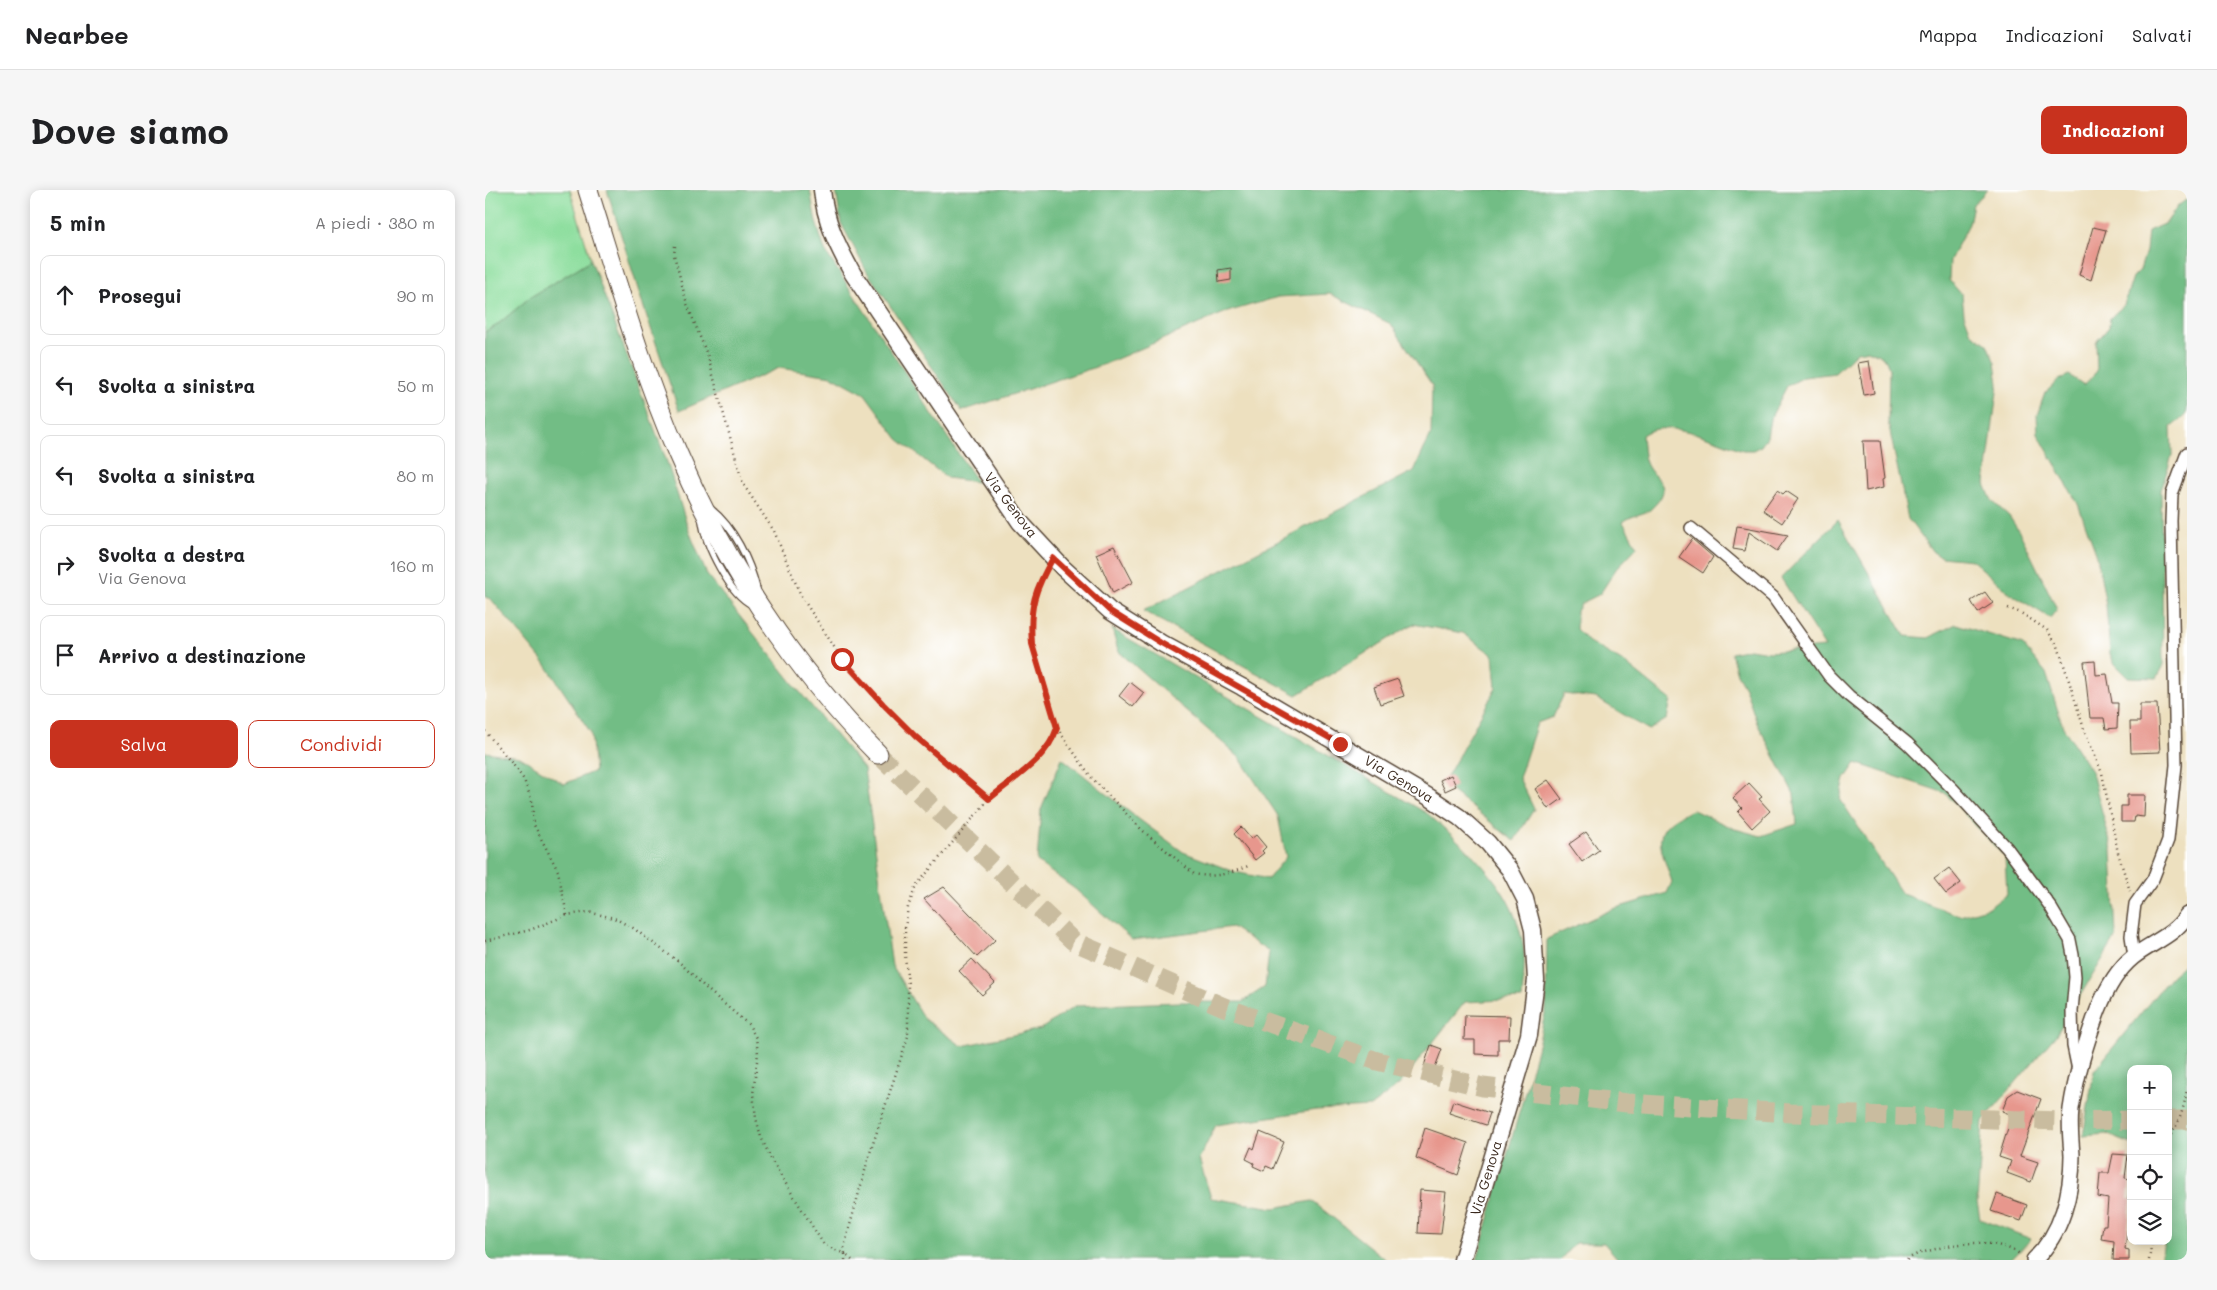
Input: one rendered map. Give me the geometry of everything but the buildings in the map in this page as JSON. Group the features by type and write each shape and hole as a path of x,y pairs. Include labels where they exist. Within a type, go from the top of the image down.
{"highway":[{"path":"588,190 649,378 678,454 700,500 734,564 763,610 820,690 852,727 879,754"}],"main road":[{"name":"Via Genova","path":"822,190 827,221 837,246 853,274 1020,522 1053,558 1110,611 1161,643 1349,749 1459,817 1488,843 1510,870 1525,899 1533,930 1536,980 1534,1003 1529,1035 1462,1260"}],"street":[{"path":"2134,956 2131,936 2135,904 2153,878 2168,840 2176,765 2171,521 2173,494 2187,453"},
{"path":"1691,528 1773,597 1829,676 1849,696 1907,743 1954,790 2007,848 2050,906 2070,940 2073,954 2075,977 2072,1012 2073,1046 2079,1072"},
{"path":"2029,1258 2057,1229 2066,1204 2070,1180 2071,1110 2079,1072 2099,1009 2109,987 2121,967 2134,956 2174,931 2187,915"}],"path":[{"path":"675,246 674,255 687,304 708,357 743,484 774,531 801,596 842,659 883,704 916,737 989,799"},
{"path":"1053,558 1038,583 1033,600 1031,631 1032,644 1057,728 1091,777 1142,830 1194,874 1205,877 1232,873 1248,866"},
{"path":"2008,608 2021,613 2047,630 2058,646 2085,732 2102,773 2118,853 2125,880 2135,904"},
{"path":"845,1260 844,1247 869,1156 908,1036 909,984 905,956 905,928 916,886 989,799 1040,757 1053,740 1057,728"},
{"path":"485,731 524,780 532,800 534,824 557,871 567,915"},
{"path":"485,941 530,930 567,915 587,912 614,918 633,928 679,962 749,1025 756,1038 758,1053 753,1094 761,1137 773,1163 824,1245 845,1254 852,1260"},
{"path":"2172,1132 2181,1116 2187,1088"},
{"path":"1907,1260 1922,1253 1955,1244 1973,1242 1999,1246 2029,1258"},
{"path":"2149,1260 2151,1245"}],"green space":[{"path":"485,190 570,190 591,260 529,298 496,326 485,332"},
{"path":"607,190 810,190 816,222 825,251 977,482 947,478 898,439 865,394 832,376 779,368 679,411"},
{"path":"836,190 1988,190 1973,204 1969,224 1950,260 1949,280 1962,295 1964,314 1971,333 1987,344 1995,363 1998,384 1985,484 1992,501 2009,516 2020,533 2057,609 2050,618 2011,594 1972,560 1941,557 1933,552 1908,519 1888,422 1889,369 1886,360 1868,350 1857,352 1835,373 1804,377 1787,386 1770,419 1767,437 1761,446 1753,450 1743,450 1678,429 1652,430 1642,435 1644,453 1646,463 1663,488 1662,494 1659,501 1649,511 1623,522 1637,547 1616,569 1600,594 1582,603 1577,611 1576,629 1589,642 1625,663 1671,700 1667,719 1649,730 1596,698 1564,694 1553,717 1537,723 1519,778 1534,809 1514,841 1443,784 1496,688 1493,655 1463,633 1413,624 1297,695 1143,611 1414,471 1431,434 1432,385 1391,324 1330,294 1278,297 1224,313 1105,364 962,411 867,272 841,223"},
{"path":"2187,199 2187,411 2185,416 2171,427 2172,455 2161,490 2163,667 2157,678 2128,677 2114,663 2110,654 2106,605 2097,556 2078,504 2038,434 2037,415 2045,393 2060,379 2069,375 2084,385 2097,371 2096,342 2109,327 2110,318 2124,305 2133,277 2140,270 2146,251 2148,231 2166,223 2178,206"},
{"path":"591,260 667,462 689,531 707,575 864,769 892,966 924,1019 962,1046 1041,1029 1075,1006 1179,1002 1242,1002 1265,987 1269,952 1232,927 1132,940 1075,889 1037,862 1041,809 1062,758 1183,852 1235,872 1268,879 1286,857 1278,816 1239,757 1118,651 1112,629 1428,814 1476,858 1490,874 1513,910 1520,931 1524,953 1522,999 1465,1002 1399,1085 1370,1107 1316,1110 1216,1125 1199,1159 1211,1198 1274,1208 1312,1201 1386,1260 485,1260 485,752 520,757 564,784 595,771 591,733 546,665 491,599 485,597 485,332 496,326 529,298"},
{"path":"1838,520 1905,636 1928,638 1956,624 2023,645 2046,673 2063,727 2092,773 2112,850 2116,937 2056,1035 1983,1121 1977,1202 1980,1219 2031,1239 2011,1260 1619,1260 1604,1243 1575,1243 1560,1260 1477,1260 1537,1050 1546,1009 1547,939 1613,909 1667,893 1672,882 1661,848 1663,831 1678,817 1693,810 1735,829 1761,836 1797,824 1794,794 1757,723 1745,688 1737,674 1731,653 1749,649 1770,652 1825,647 1781,578","holes":["1856,763 1945,793 2005,857 2007,894 1990,907 1960,916 1902,894 1840,799 1845,779"]},
{"path":"2187,962 2187,1260 2161,1260 2163,1245 2172,1245 2172,1065 2127,1065 2127,1142 2106,1134 2083,1136 2094,1071 2171,976"}],"tunnel":[{"path":"878,754 1073,941 1224,1007 1377,1061 1483,1087 1627,1103 1790,1113 2060,1121 2127,1120"},
{"path":"2172,1120 2187,1120"}],"route":[{"path":"842,659 916,737 989,799 1040,757 1053,740 1057,728 1032,644 1031,631 1033,600 1038,583 1053,558 1110,611 1161,643 1340,744"}]}
